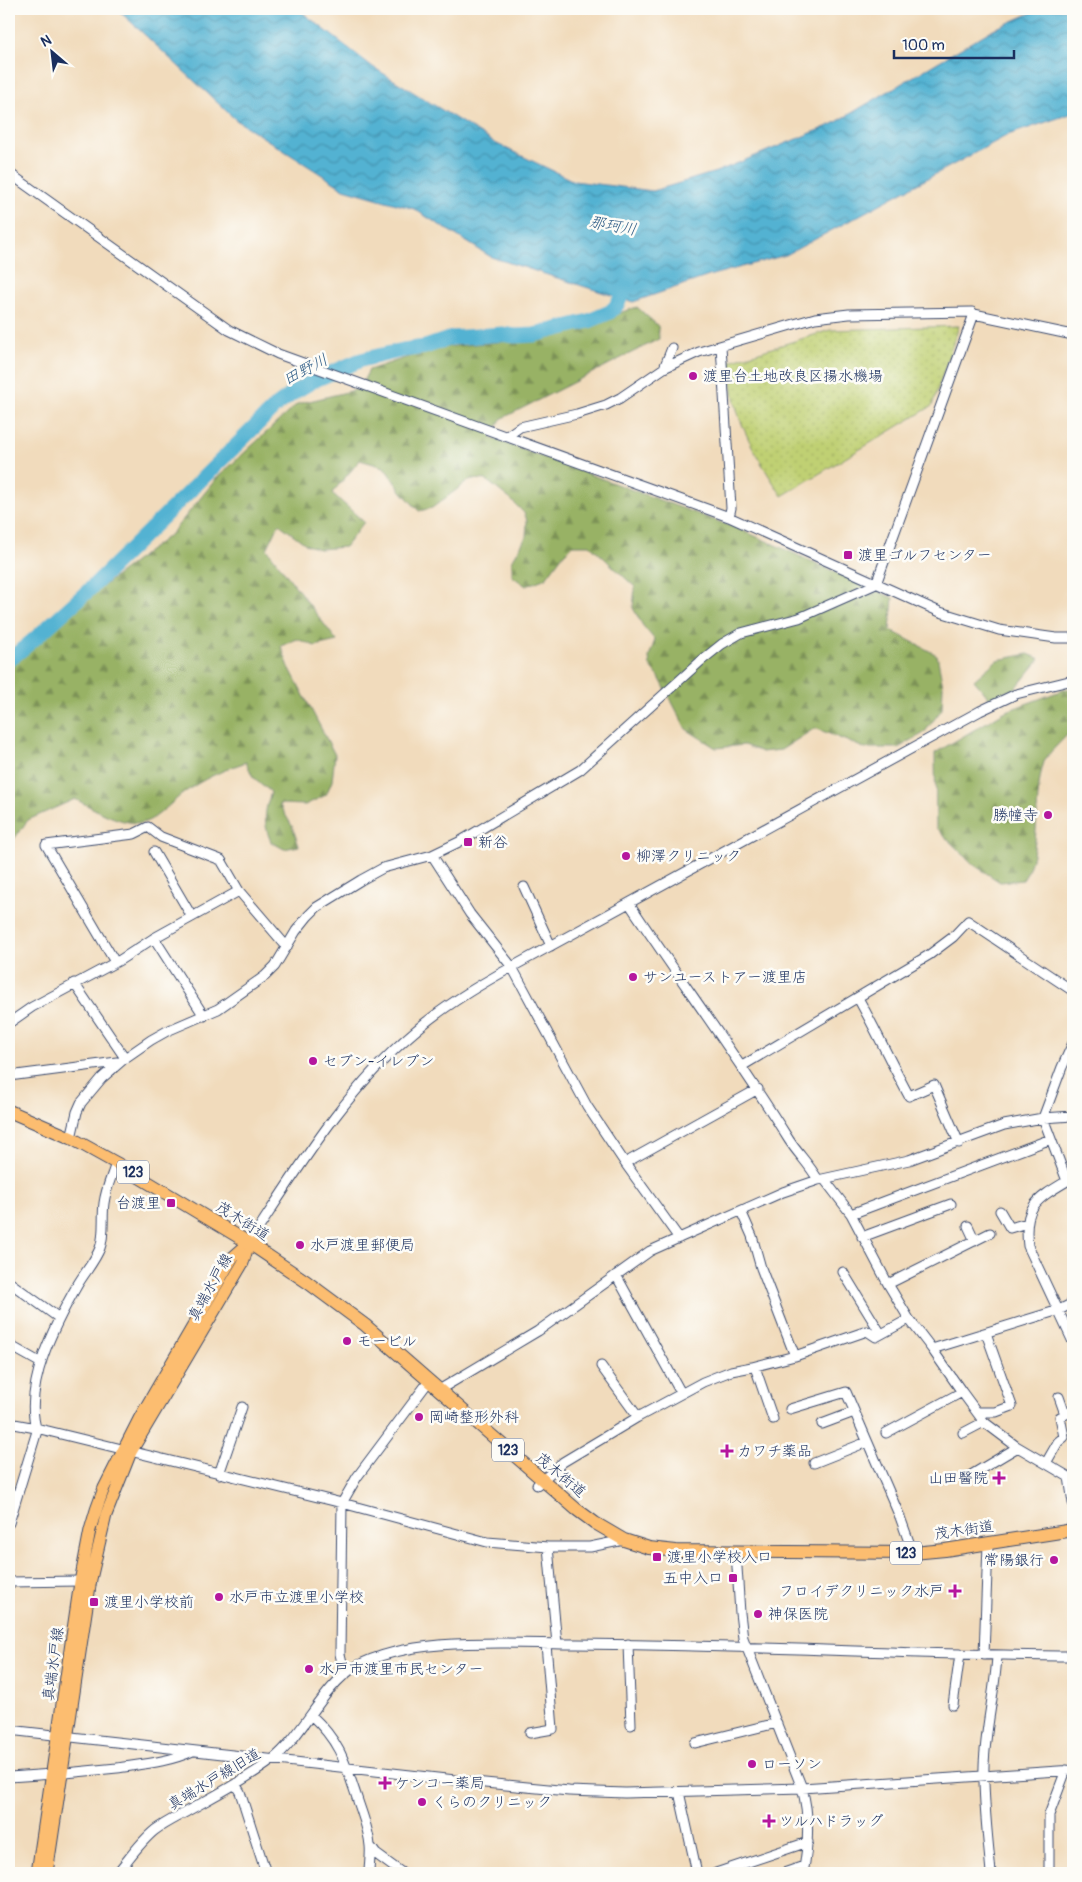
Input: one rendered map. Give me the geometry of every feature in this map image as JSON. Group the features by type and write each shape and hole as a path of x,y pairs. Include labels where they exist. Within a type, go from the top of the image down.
{"highway":[{"name":"茂木街道","path":"9,1111 71,1138 116,1163 248,1243 307,1282 365,1325 540,1482 595,1523 636,1545 662,1550 913,1554 1073,1530"}],"main road":[{"name":"真端水戸線","path":"62,1736 80,1581 90,1530 104,1488 243,1263 248,1243"},
{"name":"真端水戸線","path":"37,1873 99,1539 127,1451"},
{"name":"真端水戸線","path":"46,1873 56,1775"}],"street":[{"path":"9,173 229,330 278,354 729,517 940,612 999,630 1056,638 1073,638"},
{"path":"507,436 520,427 577,414 606,405 620,398 664,368 699,352 815,318 859,314 966,312 1073,335"},
{"path":"71,1138 76,1112 102,1078 122,1061 167,1030 218,1009 266,976 275,966 308,916 337,894 383,868 432,854 459,842 580,770 702,660 722,644 741,633 799,618 876,584 974,314"},
{"path":"721,346 731,508 729,517"},
{"path":"664,368 672,348"},
{"path":"248,1243 333,1119 380,1063 432,1017 477,987 512,967 980,712 1016,694 1073,680"},
{"path":"116,962 46,845 134,834 148,827 161,837 220,860 240,891 287,947"},
{"path":"154,852 192,917"},
{"path":"432,854 470,914 512,967 587,1106 679,1238"},
{"path":"524,887 551,946"},
{"path":"9,1023 32,1007 74,983 116,962 154,938 240,891"},
{"path":"629,903 758,1089 793,1146 851,1214 909,1319 984,1422 1018,1447 1069,1477 1073,1503"},
{"path":"742,1066 858,998 954,937 968,921 1073,991"},
{"path":"154,938 204,1016"},
{"path":"74,983 122,1061"},
{"path":"858,998 909,1096 934,1085 959,1142"},
{"path":"1073,1043 1062,1066 1044,1118 1067,1181 1041,1196 1034,1204 1027,1223 1028,1246 1073,1342"},
{"path":"9,1076 122,1061"},
{"path":"625,1163 758,1089"},
{"path":"439,1390 538,1331 650,1251 784,1192 821,1179 909,1160 1004,1125 1044,1118 1073,1116"},
{"path":"851,1214 1051,1139"},
{"path":"9,1523 37,1431 33,1403 34,1389 59,1318 101,1246 104,1202 108,1183 116,1163"},
{"path":"862,1237 951,1204"},
{"path":"741,1211 752,1236 760,1268 795,1356"},
{"path":"1000,1211 1010,1228 1027,1223"},
{"path":"968,1226 975,1241"},
{"path":"888,1284 990,1233"},
{"path":"843,1272 881,1334"},
{"path":"616,1275 681,1393"},
{"path":"9,1282 59,1318"},
{"path":"932,1349 1059,1310 1073,1303"},
{"path":"540,1482 563,1462 638,1417 681,1393 719,1375 795,1356 867,1331 876,1337 909,1319"},
{"path":"977,1412 996,1412 1012,1406 986,1333"},
{"path":"9,1345 42,1363"},
{"path":"601,1366 638,1417"},
{"path":"755,1366 773,1419"},
{"path":"429,1381 357,1477 342,1503 340,1654 345,1675 356,1667 386,1655 442,1645 628,1644 997,1656 1073,1656"},
{"path":"790,1409 846,1392 900,1517 913,1554"},
{"path":"886,1433 962,1392"},
{"path":"1046,1463 1058,1442 1064,1437 1060,1417 1069,1413 1059,1397"},
{"path":"219,1474 242,1407"},
{"path":"822,1424 854,1412"},
{"path":"963,1433 984,1422"},
{"path":"9,1423 342,1503 487,1542 548,1547 590,1547 624,1540"},
{"path":"814,1463 867,1442"},
{"path":"971,1475 1018,1447"},
{"path":"984,1655 988,1544"},
{"path":"548,1547 557,1644"},
{"path":"736,1552 740,1619 746,1648 802,1788 809,1820 804,1870 784,1873"},
{"path":"9,1582 80,1581"},
{"path":"530,1732 553,1728 546,1644"},
{"path":"628,1644 631,1725"},
{"path":"953,1705 960,1654"},
{"path":"991,1873 984,1776 987,1730 996,1680 997,1656"},
{"name":"真端水戸線旧道","path":"117,1873 154,1831 235,1784 273,1759 345,1675"},
{"path":"311,1715 330,1734 348,1769 371,1848 369,1873"},
{"path":"695,1743 777,1723"},
{"path":"9,1730 348,1769 569,1791 625,1793 802,1788 1069,1770 1048,1815 1049,1873"},
{"path":"9,1776 56,1775 157,1763 178,1758 193,1751"},
{"path":"235,1784 240,1792 266,1873"},
{"path":"679,1792 697,1873"},
{"path":"716,1873 808,1842"},
{"path":"371,1848 376,1854 402,1873"}],"green space":[{"path":"637,307 658,326 659,339 501,419 491,438 744,531 893,598 890,630 937,655 943,686 942,709 924,733 898,748 864,748 815,728 781,750 762,752 744,745 716,748 686,729 659,677 650,666 649,657 655,640 643,626 633,608 635,587 590,545 573,545 546,578 526,586 512,576 512,561 526,537 527,520 524,513 510,499 486,480 471,479 432,508 419,511 401,491 384,467 360,460 332,493 364,522 345,547 319,549 307,545 279,524 267,549 337,641 315,646 297,639 281,646 289,667 335,755 332,781 326,795 305,805 279,804 292,826 299,846 284,849 271,842 265,817 271,792 253,777 246,762 198,783 146,822 123,821 75,799 28,820 9,846 9,667 94,593 171,534 216,479 297,404 359,389 369,370 435,348 548,337"},
{"path":"959,326 932,406 782,496 761,463 743,428 733,393 730,361 830,330"},
{"path":"1028,654 1040,659 1016,688 989,698 974,680 997,660"},
{"path":"1066,689 1073,689 1073,737 1067,735 1044,762 1038,791 1033,854 1029,868 1023,880 1000,882 974,865 936,828 935,753 1004,712"}],"water":[{"name":"那珂川","path":"117,9 298,9 373,67 495,143 574,181 653,191 716,172 833,124 992,30 1040,9 1073,9 1073,113 1008,135 786,255 712,275 633,302 491,257 414,209 344,189 236,120"}],"waterway":[{"name":"田野川","path":"9,660 90,589 276,406 296,391 315,380 361,360 425,347 451,338 502,334 515,336 534,335 589,321 610,312 617,305 629,281"}],"place":[{"name":"渡里台土地改良区揚水機場","path":"693,376"},
{"name":"渡里ゴルフセンター","path":"848,555"},
{"name":"勝幢寺","path":"1048,815"},
{"name":"新谷","path":"468,842"},
{"name":"柳澤クリニック","path":"626,856"},
{"name":"サンユーストアー渡里店","path":"633,977"},
{"name":"セブン-イレブン","path":"313,1061"},
{"name":"台渡里","path":"171,1203"},
{"name":"水戸渡里郵便局","path":"300,1245"},
{"name":"モービル","path":"347,1341"},
{"name":"岡崎整形外科","path":"419,1417"},
{"name":"カワチ薬品","path":"727,1451"},
{"name":"山田醫院","path":"999,1478"},
{"name":"渡里小学校入口","path":"657,1557"},
{"name":"常陽銀行","path":"1054,1560"},
{"name":"五中入口","path":"733,1578"},
{"name":"フロイデクリニック水戸","path":"955,1591"},
{"name":"水戸市立渡里小学校","path":"219,1597"},
{"name":"渡里小学校前","path":"94,1602"},
{"name":"神保医院","path":"758,1614"},
{"name":"水戸市渡里市民センター","path":"309,1669"},
{"name":"ローソン","path":"752,1764"},
{"name":"ケンコー薬局","path":"385,1783"},
{"name":"くらのクリニック","path":"422,1802"},
{"name":"ツルハドラッグ","path":"769,1821"}]}
